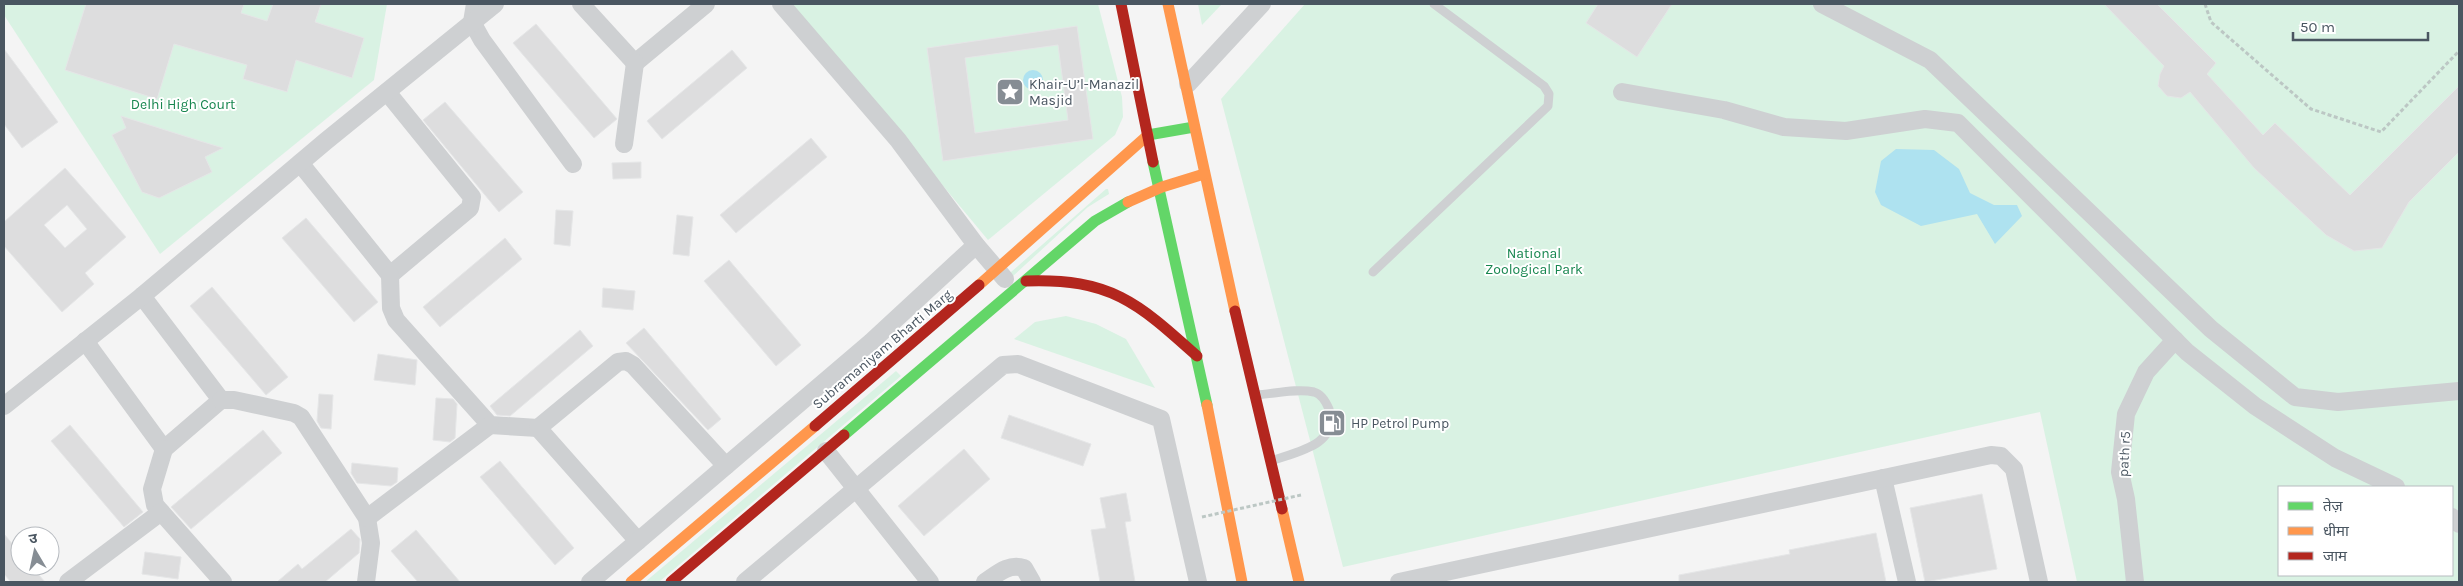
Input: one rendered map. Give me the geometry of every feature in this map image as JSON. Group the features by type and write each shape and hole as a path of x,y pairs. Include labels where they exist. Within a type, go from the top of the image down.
{"main road":[{"path":"1121,4 1158,188 1197,356 1242,582"},
{"path":"1168,4 1188,84 1194,128 1204,174 1299,582"},
{"path":"1148,135 1194,128"},
{"name":"Subramaniyam Bharti Marg","path":"632,582 997,270 1148,135"},
{"path":"671,582 1114,208 1158,188 1204,174"},
{"path":"1021,286 1059,279 1118,295 1144,309 1197,356"}],"street":[{"path":"475,4 472,22 491,53 573,164"},
{"path":"4,406 142,296 300,163 495,4"},
{"path":"581,4 635,62"},
{"path":"624,144 635,62 706,4"},
{"path":"781,4 898,140 997,270 1021,286"},
{"path":"1188,84 1262,4"},
{"path":"1822,4 1930,60 2211,329 2295,397 2338,402 2459,391"},
{"path":"387,92 472,197 470,208 390,276"},
{"path":"1622,92 1724,110 1784,127 1846,131 1925,119 1958,123 2175,340 2255,406 2335,458 2394,486"},
{"path":"300,163 390,276 391,308 396,320 490,425"},
{"path":"590,582 871,342 976,244"},
{"path":"142,296 221,400"},
{"path":"85,340 164,448"},
{"name":"path r5","path":"2135,582 2126,499 2120,472 2126,414 2146,372 2175,340"},
{"path":"366,518 490,425 538,428 618,362 626,361 633,365 726,466"},
{"path":"745,582 1003,365 1018,364 1161,419 1198,582"},
{"path":"223,582 155,505 152,489 164,448 221,400 234,400 294,413 301,417 366,518 371,544 366,582"},
{"path":"538,428 638,541"},
{"path":"826,451 930,582"},
{"path":"1399,582 1454,577 1991,455 2002,456 2014,469 2039,582"},
{"path":"1883,478 1907,582"},
{"path":"68,582 161,512"},
{"path":"985,582 1007,568 1017,566 1024,568 1032,582"}],"lane":[{"path":"1373,272 1548,106 1549,94 1544,86 1434,4"},
{"path":"1255,395 1315,392 1324,399 1329,409 1330,429 1324,439 1271,461"}],"path":[{"path":"2205,4 2211,22 2311,109 2381,132 2459,51"},
{"path":"1202,517 1301,495"}],"green space":[{"name":"Delhi High Court","path":"4,4 387,4 374,80 160,254 4,15"},
{"path":"792,4 1098,4 1122,97 1123,117 1115,135 988,240"},
{"path":"1198,4 1222,4 1202,25"},
{"name":"National Zoological Park","path":"1305,4 2459,4 2459,582 2077,582 2040,412 1343,567 1221,99"},
{"path":"1108,189 1109,194 1088,207 1012,277 1011,272"},
{"path":"1066,316 1096,324 1126,339 1155,388 1014,339 1035,322"},
{"path":"896,371 901,376 659,582 645,582"}],"water":[{"path":"1033,70 1040,73 1043,80 1040,87 1033,90 1026,87 1023,80 1026,73"},
{"path":"1896,149 1934,150 1959,169 1970,193 1994,205 2017,205 2022,216 1995,244 1977,214 1921,226 1881,205 1875,192 1881,161"}],"building":[{"path":"86,4 244,4 241,13 267,21 273,4 321,4 315,22 364,38 352,78 296,60 287,92 243,79 247,65 174,44 157,99 65,70"},
{"path":"1598,4 1672,4 1637,57 1586,23"},
{"path":"2104,4 2157,4 2216,63 2207,74 2263,135 2275,123 2350,195 2459,86 2459,152 2409,202 2382,248 2354,251 2326,235 2254,168 2190,92 2181,98 2167,96 2158,86 2160,74 2164,66"},
{"path":"536,24 617,119 594,138 513,43"},
{"path":"1077,26 1093,139 943,161 927,48","holes":["1058,45 1068,120 975,133 965,58"]},
{"path":"4,49 58,122 22,148 4,124"},
{"path":"732,50 747,68 662,139 647,121"},
{"path":"445,102 523,192 499,212 423,120"},
{"path":"121,116 223,148 205,157 212,172 159,198 142,192 112,135 126,128"},
{"path":"811,138 827,157 736,233 720,215"},
{"path":"641,162 641,178 613,179 612,163"},
{"path":"65,168 126,237 85,273 94,284 62,312 4,246 4,222","holes":["67,205 87,229 65,248 44,225"]},
{"path":"556,210 573,211 570,246 554,244"},
{"path":"677,215 693,217 689,256 673,254"},
{"path":"306,218 378,302 354,322 282,238"},
{"path":"505,238 522,259 440,327 423,307"},
{"path":"729,260 801,345 776,366 704,281"},
{"path":"212,287 288,377 266,395 190,306"},
{"path":"603,288 635,291 633,310 602,307"},
{"path":"644,328 721,419 708,430 626,343"},
{"path":"580,330 593,346 510,416 497,415 490,406"},
{"path":"378,354 417,360 415,385 374,380"},
{"path":"319,394 333,395 331,429 321,428 317,421"},
{"path":"436,398 453,399 457,404 455,438 450,442 433,440"},
{"path":"1009,415 1091,444 1083,466 1001,438"},
{"path":"70,425 143,512 124,527 51,441"},
{"path":"263,430 282,453 191,529 171,507"},
{"path":"964,449 990,479 924,536 898,506"},
{"path":"500,461 574,548 555,565 480,477"},
{"path":"352,463 398,468 397,482 391,486 357,483 351,473"},
{"path":"1126,493 1131,521 1125,522 1135,582 1100,582 1091,530 1106,528 1100,498"},
{"path":"1982,494 1997,569 1925,582 1910,508"},
{"path":"351,529 360,539 359,553 325,582 277,582 298,564 302,569"},
{"path":"416,530 460,582 418,582 391,551"},
{"path":"1876,533 1886,582 1679,582 1679,575 1790,554 1789,550"},
{"path":"4,534 10,541 10,576 40,576 45,582 11,582 4,574"},
{"path":"145,552 181,557 178,579 142,574"}],"traffic: fast":[{"path":"1148,135 1194,127"},
{"path":"1153,162 1207,405"},
{"path":"844,435 1095,221 1128,202"}],"traffic: slow":[{"path":"1168,4 1235,311"},
{"path":"979,285 1148,135"},
{"path":"1128,202 1162,187 1204,174"},
{"path":"1207,405 1242,582"},
{"path":"631,582 815,426"},
{"path":"1282,509 1299,582"}],"traffic: jam":[{"path":"1121,4 1153,162"},
{"path":"1026,281 1055,281 1102,289 1139,308 1197,356"},
{"path":"815,426 979,285"},
{"path":"1235,311 1282,509"},
{"path":"671,582 844,435"}],"place":[{"name":"Khair-U’l-Manazil Masjid","path":"1010,92"},
{"name":"HP Petrol Pump","path":"1332,423"}]}
